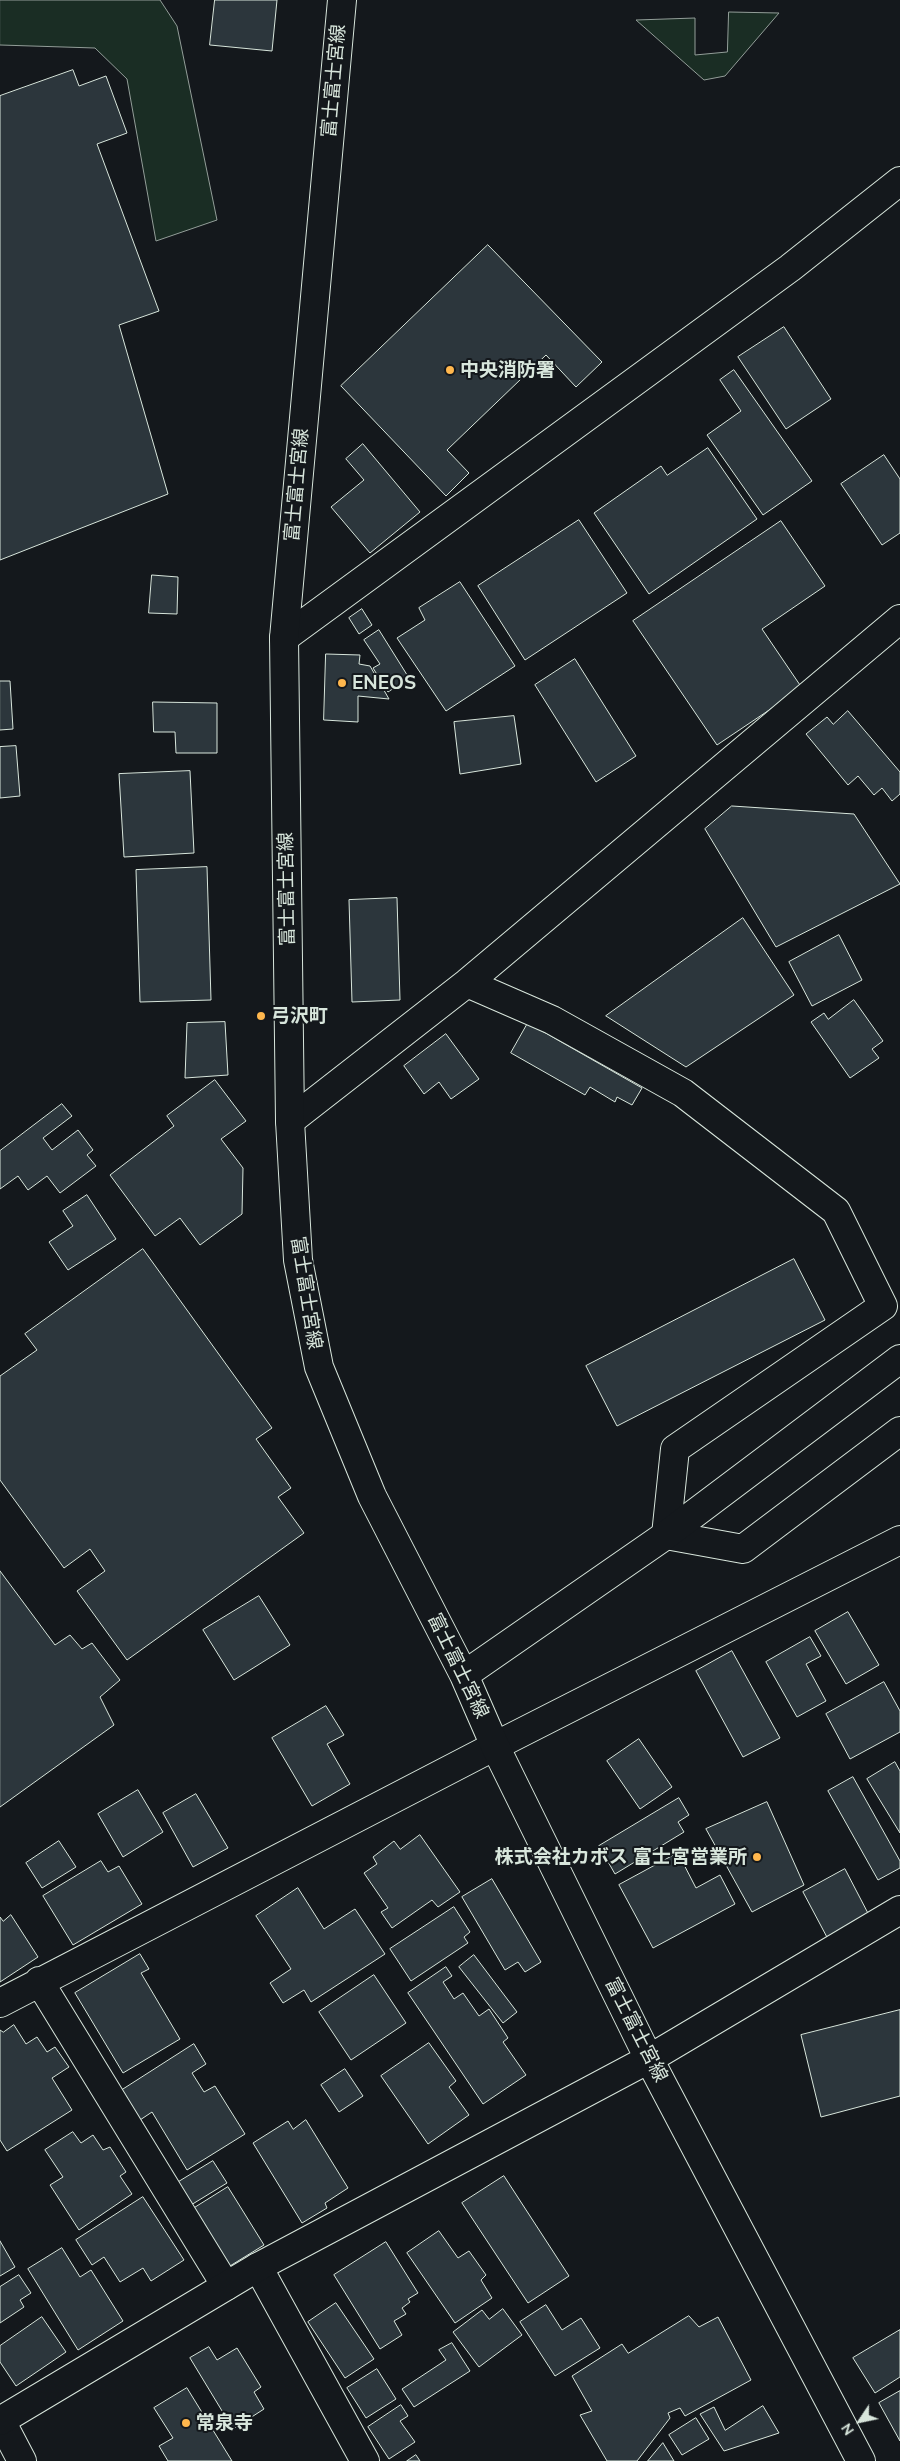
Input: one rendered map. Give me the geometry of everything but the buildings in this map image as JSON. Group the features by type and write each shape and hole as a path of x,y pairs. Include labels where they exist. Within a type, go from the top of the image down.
{"street":[{"name":"富士富士宮線","path":"342,0 284,638 290,1121 298,1260 319,1367 372,1496 464,1675 496,1746 649,2059 861,2461"},
{"path":"284,638 790,268 900,181"},
{"path":"290,1121 467,984 900,619"},
{"path":"467,984 552,1020 683,1093 836,1211 892,1300 675,1449 666,1535"},
{"path":"464,1675 666,1535 900,1359"},
{"path":"666,1535 743,1550 900,1433"},
{"path":"0,2003 39,1981 900,1540"},
{"path":"22,2461 0,2420 258,2268 649,2059 900,1910"},
{"path":"39,1981 226,2286"},
{"path":"258,2268 365,2461"}],"green space":[{"path":"0,0 160,0 177,26 217,220 156,241 127,79 95,48 0,45"},
{"path":"729,12 779,13 725,76 704,80 636,20 695,18 695,55 727,52"}],"place":[{"name":"中央消防署","path":"450,370"},
{"name":"ENEOS","path":"342,683"},
{"name":"弓沢町","path":"261,1016"},
{"name":"株式会社カボス 富士宮営業所","path":"757,1857"},
{"name":"常泉寺","path":"186,2423"}]}
